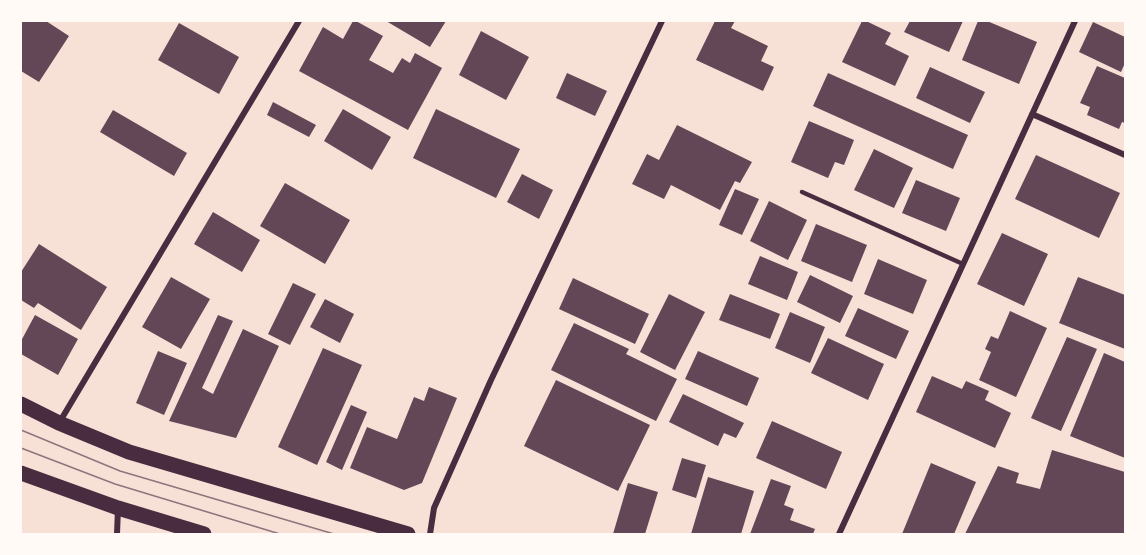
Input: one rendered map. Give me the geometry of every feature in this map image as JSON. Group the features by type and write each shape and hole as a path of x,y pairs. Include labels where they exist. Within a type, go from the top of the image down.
{"main road":[{"path":"21,404 59,423 129,452 408,534"},
{"path":"21,473 118,508 204,534"}],"street":[{"path":"59,423 299,21"},
{"path":"430,534 434,508 491,380 662,21"},
{"path":"839,534 1073,22"},
{"path":"1032,114 1125,154"},
{"path":"117,534 118,508"}],"lane":[{"path":"802,192 963,264"}],"building":[{"path":"21,21 46,21 69,36 39,82 21,71"},
{"path":"353,21 383,36 369,60 393,73 402,58 410,63 415,53 442,68 408,130 299,71 323,27 343,39"},
{"path":"386,21 446,21 430,47"},
{"path":"715,21 735,21 731,28 768,46 761,61 774,67 763,91 696,60"},
{"path":"862,21 891,33 885,44 909,56 895,86 842,62"},
{"path":"910,21 963,21 949,52 904,32"},
{"path":"978,21 987,21 1037,42 1019,84 962,60"},
{"path":"1093,22 1125,37 1125,63 1121,72 1079,52"},
{"path":"179,23 239,57 219,94 158,60"},
{"path":"481,31 529,57 506,100 459,75"},
{"path":"1097,66 1125,78 1125,123 1122,122 1119,129 1087,115 1090,107 1080,103"},
{"path":"930,67 985,92 970,123 916,98"},
{"path":"567,73 607,91 595,116 556,98"},
{"path":"828,73 968,135 953,169 813,106"},
{"path":"273,102 316,125 309,137 267,115"},
{"path":"343,109 391,137 372,170 324,141"},
{"path":"436,109 520,149 496,198 413,158"},
{"path":"113,110 187,153 174,176 100,132"},
{"path":"809,121 854,140 844,165 835,162 828,178 791,162"},
{"path":"677,125 752,162 740,183 735,181 720,210 671,185 664,199 632,184 647,154 659,160"},
{"path":"874,149 913,168 894,208 854,190"},
{"path":"1036,155 1120,193 1099,238 1015,199"},
{"path":"522,174 553,190 539,219 507,202"},
{"path":"916,180 960,198 946,231 902,213"},
{"path":"285,183 350,220 325,264 260,226"},
{"path":"735,189 759,199 742,235 719,225"},
{"path":"769,201 807,220 788,260 750,241"},
{"path":"213,212 260,240 242,272 194,244"},
{"path":"816,224 867,245 852,282 801,261"},
{"path":"1002,233 1048,254 1024,306 977,284"},
{"path":"39,244 107,287 81,330 38,303 34,308 21,300 21,272"},
{"path":"760,256 798,272 787,300 748,284"},
{"path":"878,259 927,280 913,314 864,294"},
{"path":"810,275 853,296 840,323 797,302"},
{"path":"171,277 210,299 181,349 142,327"},
{"path":"1078,277 1125,295 1125,349 1059,323"},
{"path":"573,278 649,314 635,344 559,309"},
{"path":"293,283 316,294 290,345 268,334"},
{"path":"669,294 705,312 675,370 640,352"},
{"path":"730,294 780,314 770,339 719,320"},
{"path":"325,299 354,314 340,343 310,327"},
{"path":"858,308 909,331 896,359 845,336"},
{"path":"1010,311 1047,328 1016,397 979,380 991,352 985,349 991,336 998,339"},
{"path":"790,312 825,327 810,363 775,348"},
{"path":"35,315 78,339 58,375 21,354 21,341"},
{"path":"218,315 233,321 202,388 213,394 243,329 279,346 236,438 169,421"},
{"path":"574,323 629,349 626,354 677,379 656,421 551,370"},
{"path":"1067,337 1097,349 1061,431 1031,418"},
{"path":"828,338 884,364 868,400 811,373"},
{"path":"323,348 362,365 317,465 278,447"},
{"path":"158,351 187,363 164,415 136,403"},
{"path":"698,351 759,378 747,406 685,379"},
{"path":"1104,353 1125,362 1125,458 1070,436"},
{"path":"932,376 962,389 966,381 989,391 985,400 1011,413 995,448 916,412"},
{"path":"556,380 650,425 618,491 524,446"},
{"path":"429,387 457,398 422,483 404,490 350,468 367,427 397,439 414,397 424,401"},
{"path":"683,394 744,423 736,438 724,433 718,446 669,422"},
{"path":"351,405 367,412 342,470 326,462"},
{"path":"772,421 842,452 826,489 756,458"},
{"path":"1052,450 1125,472 1125,534 965,534 998,466 1019,473 1016,483 1040,489"},
{"path":"682,458 706,465 696,498 672,490"},
{"path":"931,463 976,482 954,534 902,534"},
{"path":"708,477 754,491 741,534 691,534"},
{"path":"771,479 791,486 784,505 794,509 790,520 815,529 813,534 750,534"},
{"path":"628,483 658,492 645,534 613,534"}],"tram line":[{"path":"21,430 120,471 334,534"},
{"path":"21,448 115,484 280,534"}]}
